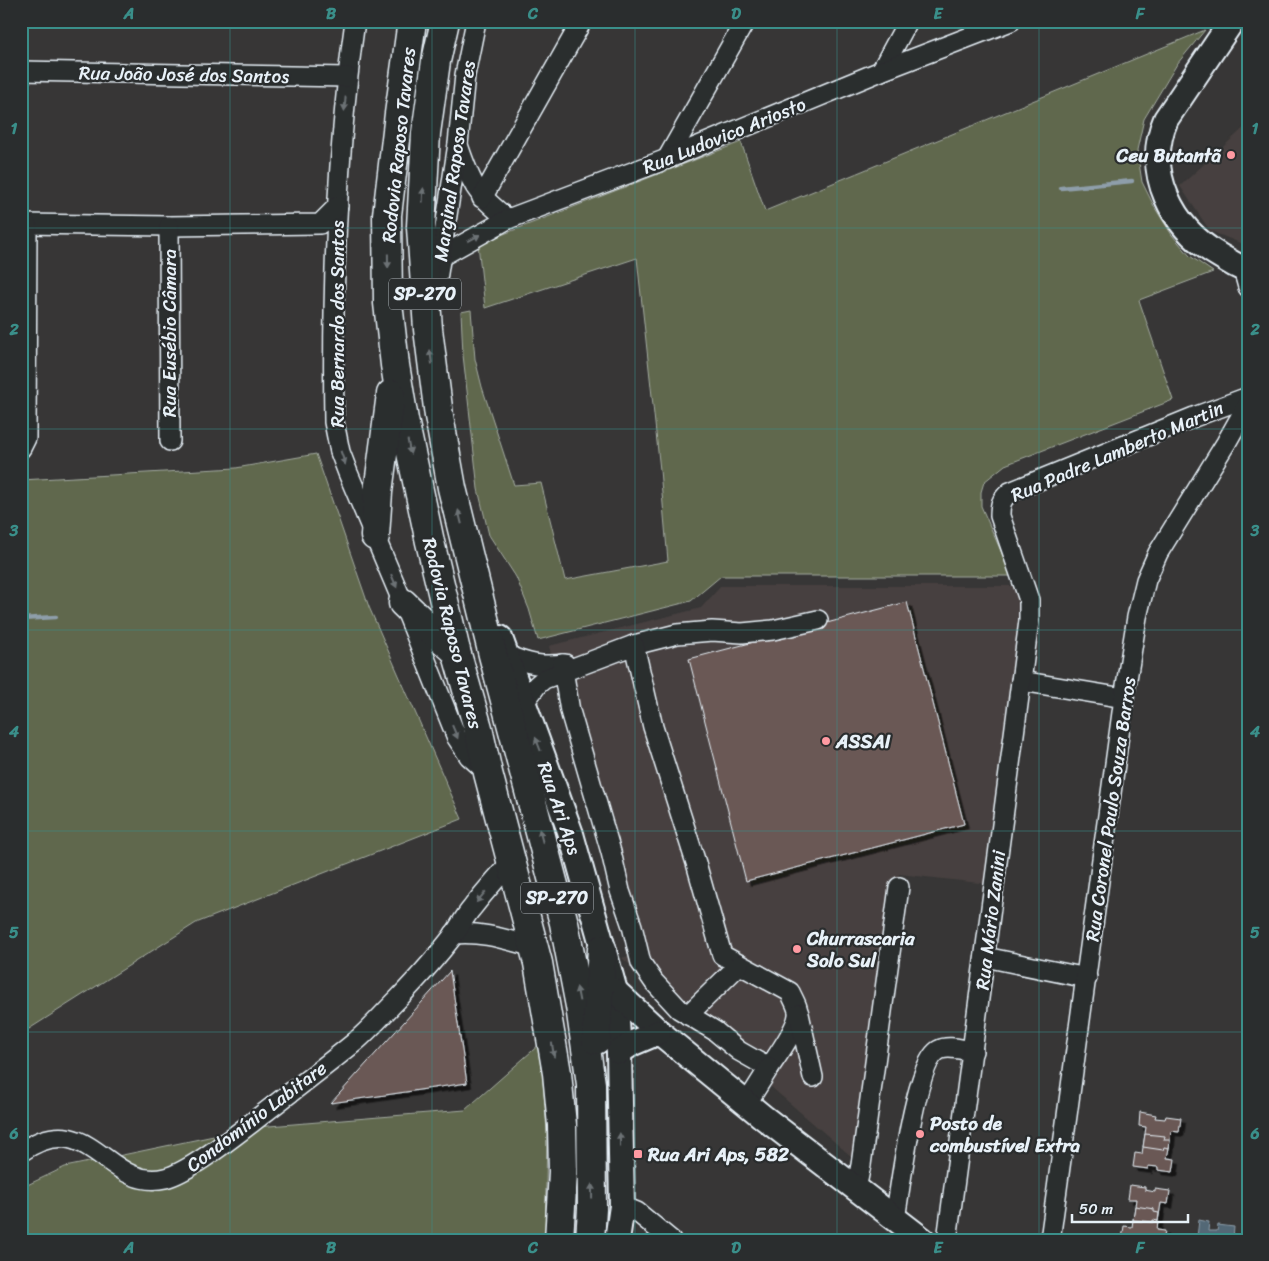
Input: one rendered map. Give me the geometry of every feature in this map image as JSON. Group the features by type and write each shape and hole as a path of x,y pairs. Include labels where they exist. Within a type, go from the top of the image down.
{"highway":[{"name":"Rodovia Raposo Tavares","path":"412,21 387,215 388,303 395,365 415,476 456,650 478,728 538,963 555,1064 562,1125 563,1172 559,1240"},
{"name":"Rodovia Raposo Tavares","path":"445,21 436,61 426,133 421,227 428,330 439,416 452,488 564,923 580,1006 591,1084 592,1209 590,1240"},
{"path":"375,536 378,492 395,365"},
{"path":"403,603 456,650"},
{"path":"591,1084 599,1017 602,949"}],"main road":[{"path":"1232,21 1166,119 1160,133 1157,159 1160,178 1166,196 1186,229 1246,275"},
{"name":"Rua Ari Aps","path":"472,564 571,834 615,991 622,1206 617,1240"},
{"path":"615,991 660,1032 747,1104 923,1240"},
{"path":"618,1052 633,1043 660,1032"}],"street":[{"name":"Rua Bernardo dos Santos","path":"355,21 347,77 336,241 334,422 340,452 457,738 469,756 488,773"},
{"name":"Marginal Raposo Tavares","path":"428,330 458,144 465,75 476,21"},
{"path":"482,198 582,21"},
{"path":"667,159 745,21"},
{"path":"881,71 908,21"},
{"name":"Rua Ludovico Ariosto","path":"440,257 508,219 667,159 881,71 1011,21"},
{"name":"Rua João José dos Santos","path":"21,71 347,77"},
{"path":"458,144 468,173 482,198 508,219"},
{"path":"21,448 26,438 24,225 320,224 338,206"},
{"path":"320,224 336,241"},
{"name":"Rua Eusébio Câmara","path":"169,226 170,441"},
{"name":"Rua Padre Lamberto Martin","path":"1030,600 1000,516 1002,499 1010,492 1248,397"},
{"name":"Rua Coronel Paulo Souza Barros","path":"1050,1240 1124,698 1137,617 1146,580 1158,553 1248,404"},
{"name":"Rua Mário Zanini","path":"947,1240 1029,621 1030,600"},
{"path":"523,704 542,680 563,668 603,657 634,645 677,634 712,631 742,633 773,630 818,620"},
{"path":"634,645 653,727 722,955 790,992 799,1014 813,1077"},
{"path":"506,655 525,663 563,668"},
{"path":"563,668 570,711 641,963 654,982 679,1009 714,1031 739,1051 769,1068"},
{"path":"1021,681 1124,698"},
{"name":"Condomínio Labitare","path":"21,1152 32,1145 50,1139 67,1138 83,1142 135,1177 150,1180 181,1173 242,1130 356,1041 398,999 454,934 472,908 511,862"},
{"path":"856,1189 899,887"},
{"path":"454,934 484,934 534,947"},
{"path":"985,957 1087,978"},
{"path":"688,1015 739,965"},
{"path":"747,1104 794,1028 799,1014"},
{"path":"895,1219 913,1108 931,1058 937,1050 944,1048 973,1051"},
{"path":"622,1206 637,1212 671,1240"}],"shaded area":[{"name":"Ceu Butantã","path":"1248,124 1248,246 1210,231 1180,186"},
{"path":"721,586 1019,586 1025,599 988,884 899,874 876,983 852,1157 622,958 641,951 606,872 549,646 701,608"}],"green space":[{"path":"1205,30 1177,64 1144,119 1137,150 1142,182 1155,208 1172,235 1190,256 1213,272 1139,300 1173,400 1005,465 984,482 981,492 981,506 1012,576 721,576 691,601 538,640 529,609 516,577 489,535 478,489 463,355 461,312 471,310 475,359 482,387 514,485 541,483 565,580 668,561 637,258 485,308 478,244 741,142 765,211"},
{"path":"316,454 369,607 462,819 196,923 21,1034 21,480 236,468"},
{"path":"540,1044 547,1131 545,1240 21,1240 21,1188 65,1167 257,1127 465,1110"}],"water":[{"path":"1199,1220 1209,1222 1208,1231 1217,1231 1218,1225 1234,1227 1233,1240 1197,1237"}],"building":[{"name":"ASSAI","path":"907,602 964,824 746,881 689,659"},
{"path":"450,971 467,1083 331,1103"},
{"path":"1140,1112 1156,1115 1155,1118 1165,1119 1166,1116 1181,1118 1179,1132 1171,1131 1167,1158 1175,1159 1173,1172 1158,1170 1158,1167 1148,1166 1148,1169 1133,1167 1135,1153 1142,1154 1146,1127 1139,1126"},
{"path":"1145,1134 1165,1136 1164,1140 1170,1140 1169,1148 1164,1147 1163,1150 1143,1147"},
{"path":"1130,1185 1145,1187 1145,1190 1155,1192 1155,1189 1170,1191 1168,1204 1161,1203 1158,1221 1157,1230 1165,1231 1163,1240 1122,1239 1124,1226 1132,1227 1136,1199 1128,1199"},
{"path":"1135,1206 1154,1209 1154,1212 1159,1213 1158,1221 1133,1220"}],"waterway":[{"path":"1061,188 1132,181"},
{"path":"21,619 56,617"}],"place":[{"name":"Ceu Butantã","path":"1231,155"},
{"name":"ASSAI","path":"826,741"},
{"name":"Churrascaria Solo Sul","path":"797,949"},
{"name":"Posto de combustível Extra","path":"920,1134"},
{"name":"Rua Ari Aps, 582","path":"638,1154"}]}
